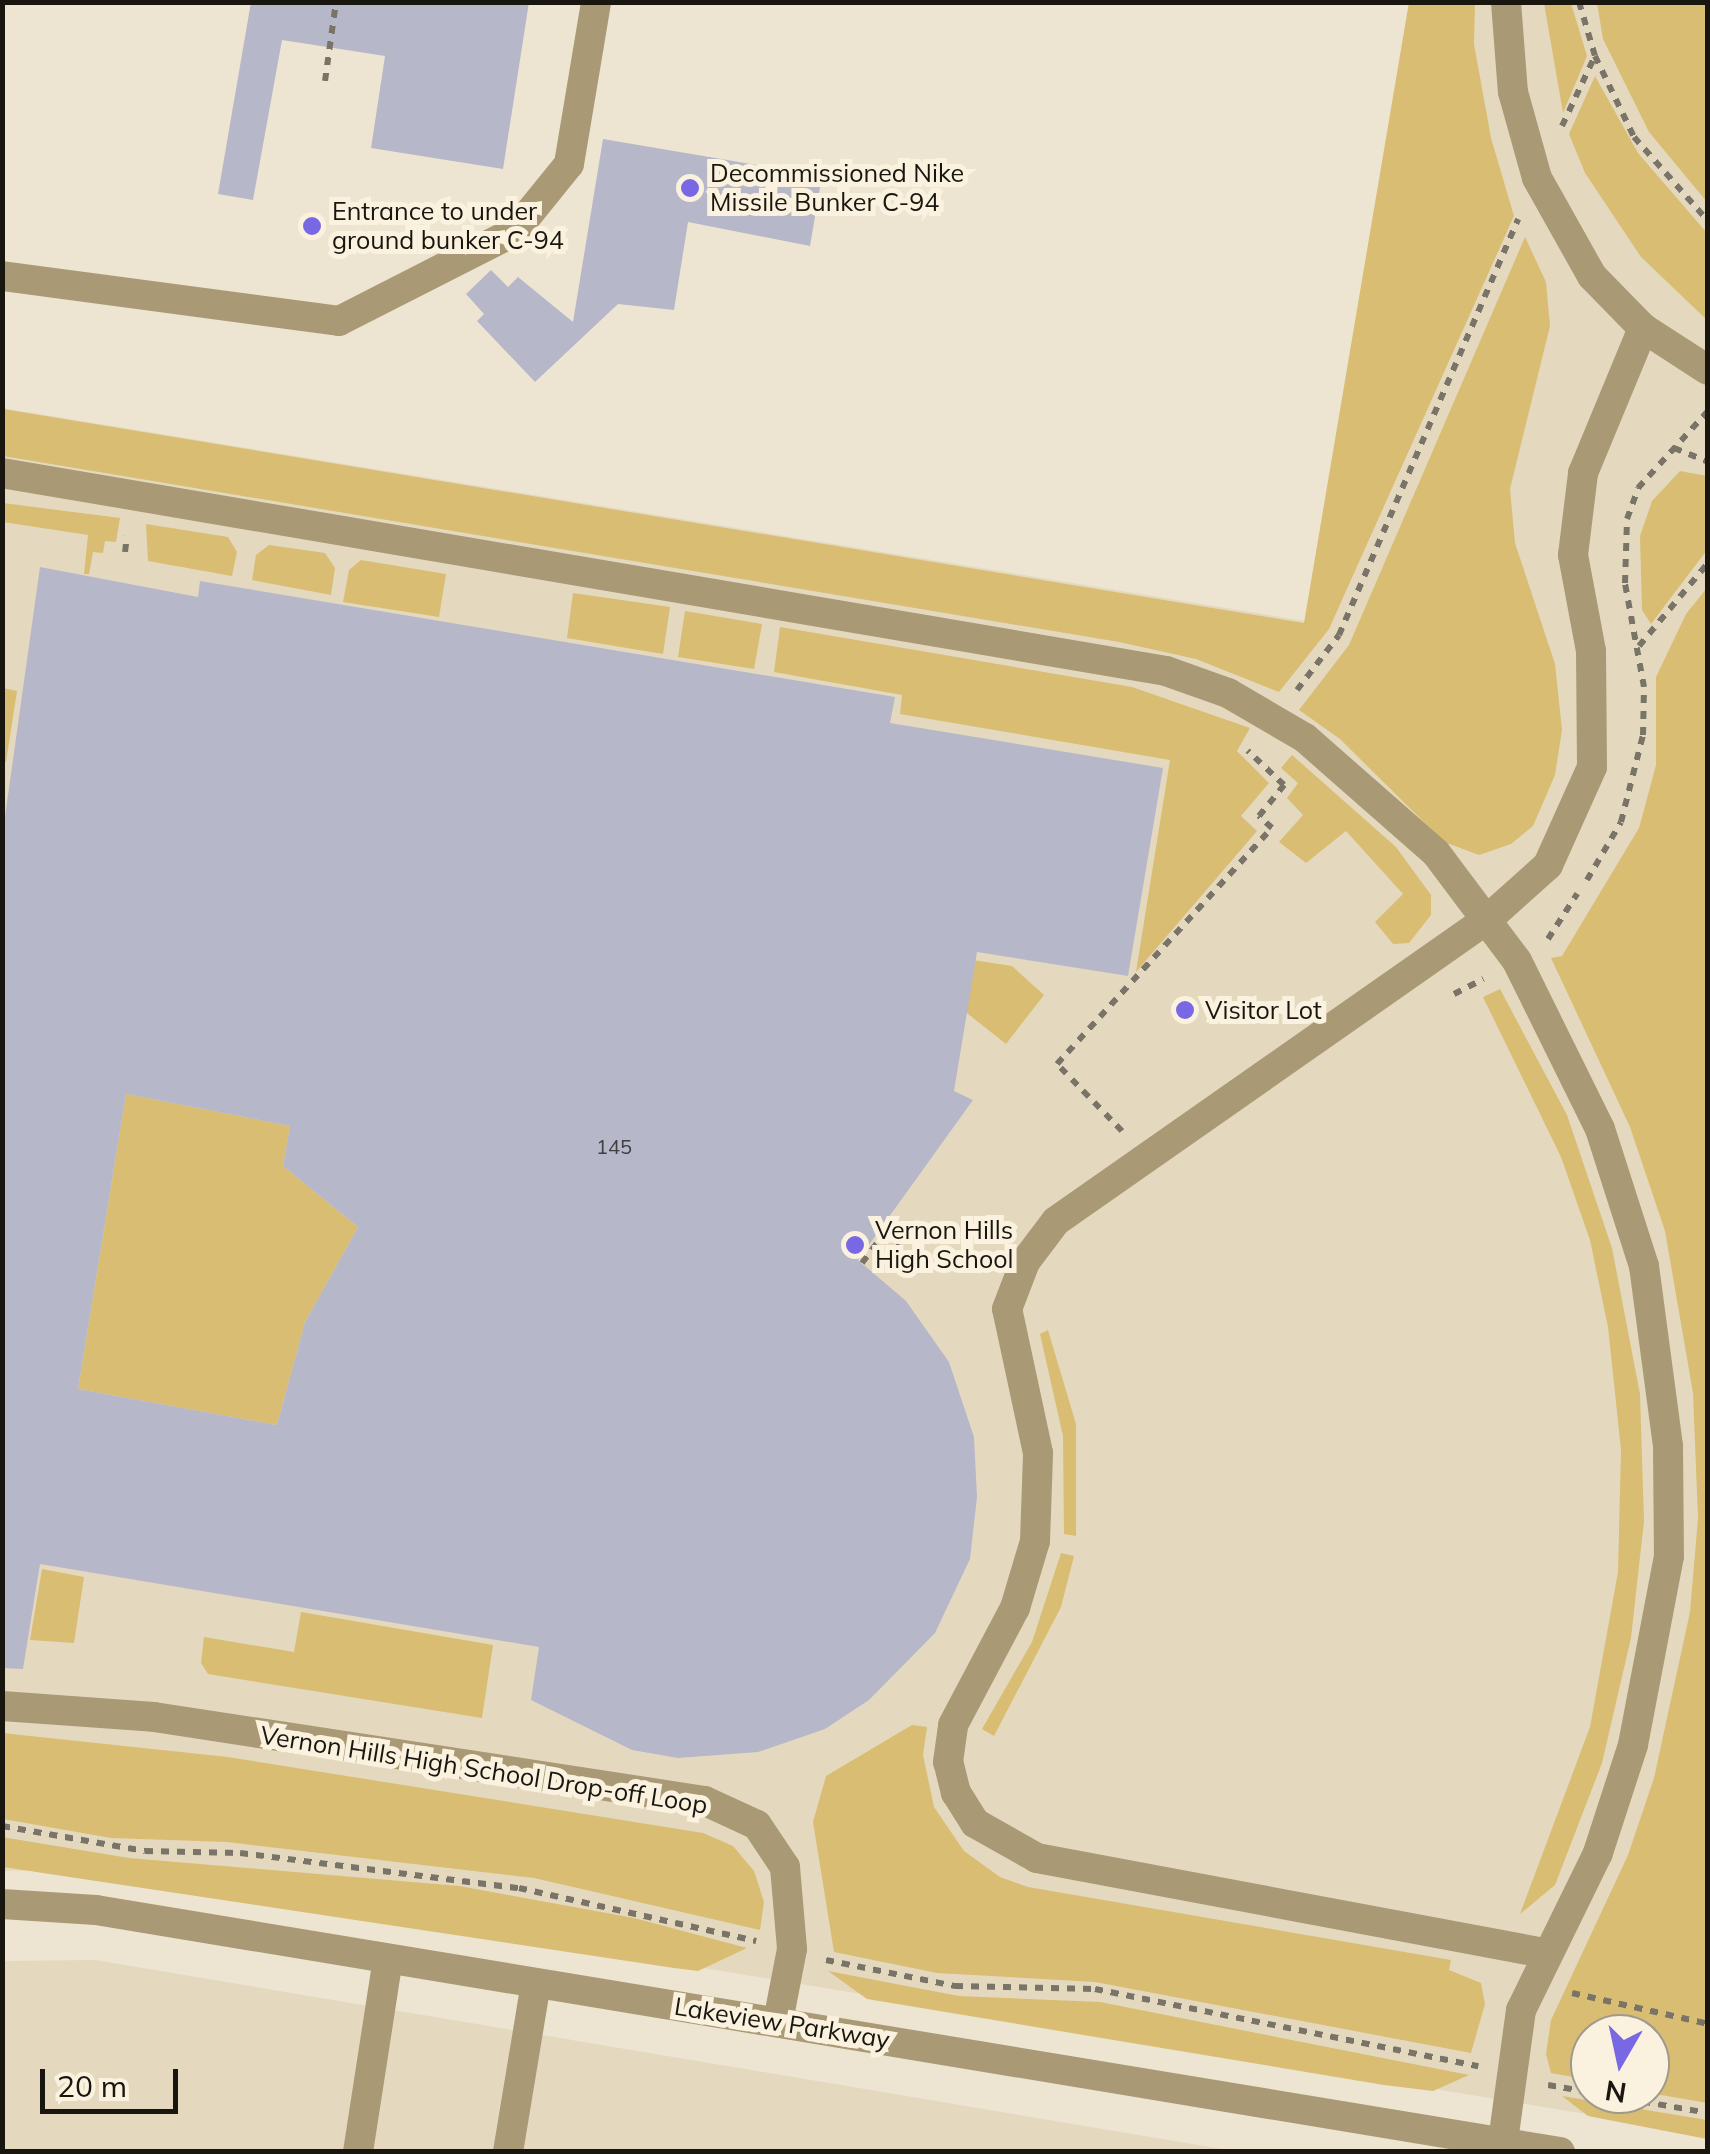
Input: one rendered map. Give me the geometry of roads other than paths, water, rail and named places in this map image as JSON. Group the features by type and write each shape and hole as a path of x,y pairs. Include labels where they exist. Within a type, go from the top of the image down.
{"street":[{"path":"2,276 339,321 514,232 569,164 596,2"},
{"path":"1506,2 1513,92 1538,178 1592,276 1643,328 1708,370"},
{"path":"1544,1953 1036,1858 970,1814 948,1762 953,1725 1015,1608 1039,1511 1038,1453 1008,1309 1042,1239 1186,1128 1490,918 1548,865 1592,767 1592,651 1573,555 1581,490 1643,328"},
{"path":"2,473 1166,670 1275,719 1355,776 1436,854 1490,918 1550,1022 1620,1184 1656,1334 1668,1446 1669,1556 1633,1746 1598,1853 1544,1953 1520,2010 1503,2142"},
{"name":"Vernon Hills High School Drop-off Loop","path":"2,1706 154,1717 705,1801 757,1825 785,1866 792,1949 778,2022"},
{"name":"Lakeview Parkway","path":"2,1904 96,1910 1560,2152"},
{"path":"358,2152 388,1958"},
{"path":"508,2152 536,1983"}],"place":[{"name":"Decommissioned Nike Missile Bunker C-94","path":"690,188"},
{"name":"Entrance to under ground bunker C-94","path":"312,226"},
{"name":"Visitor Lot","path":"1185,1010"},
{"name":"Vernon Hills High School","path":"855,1245"}]}
